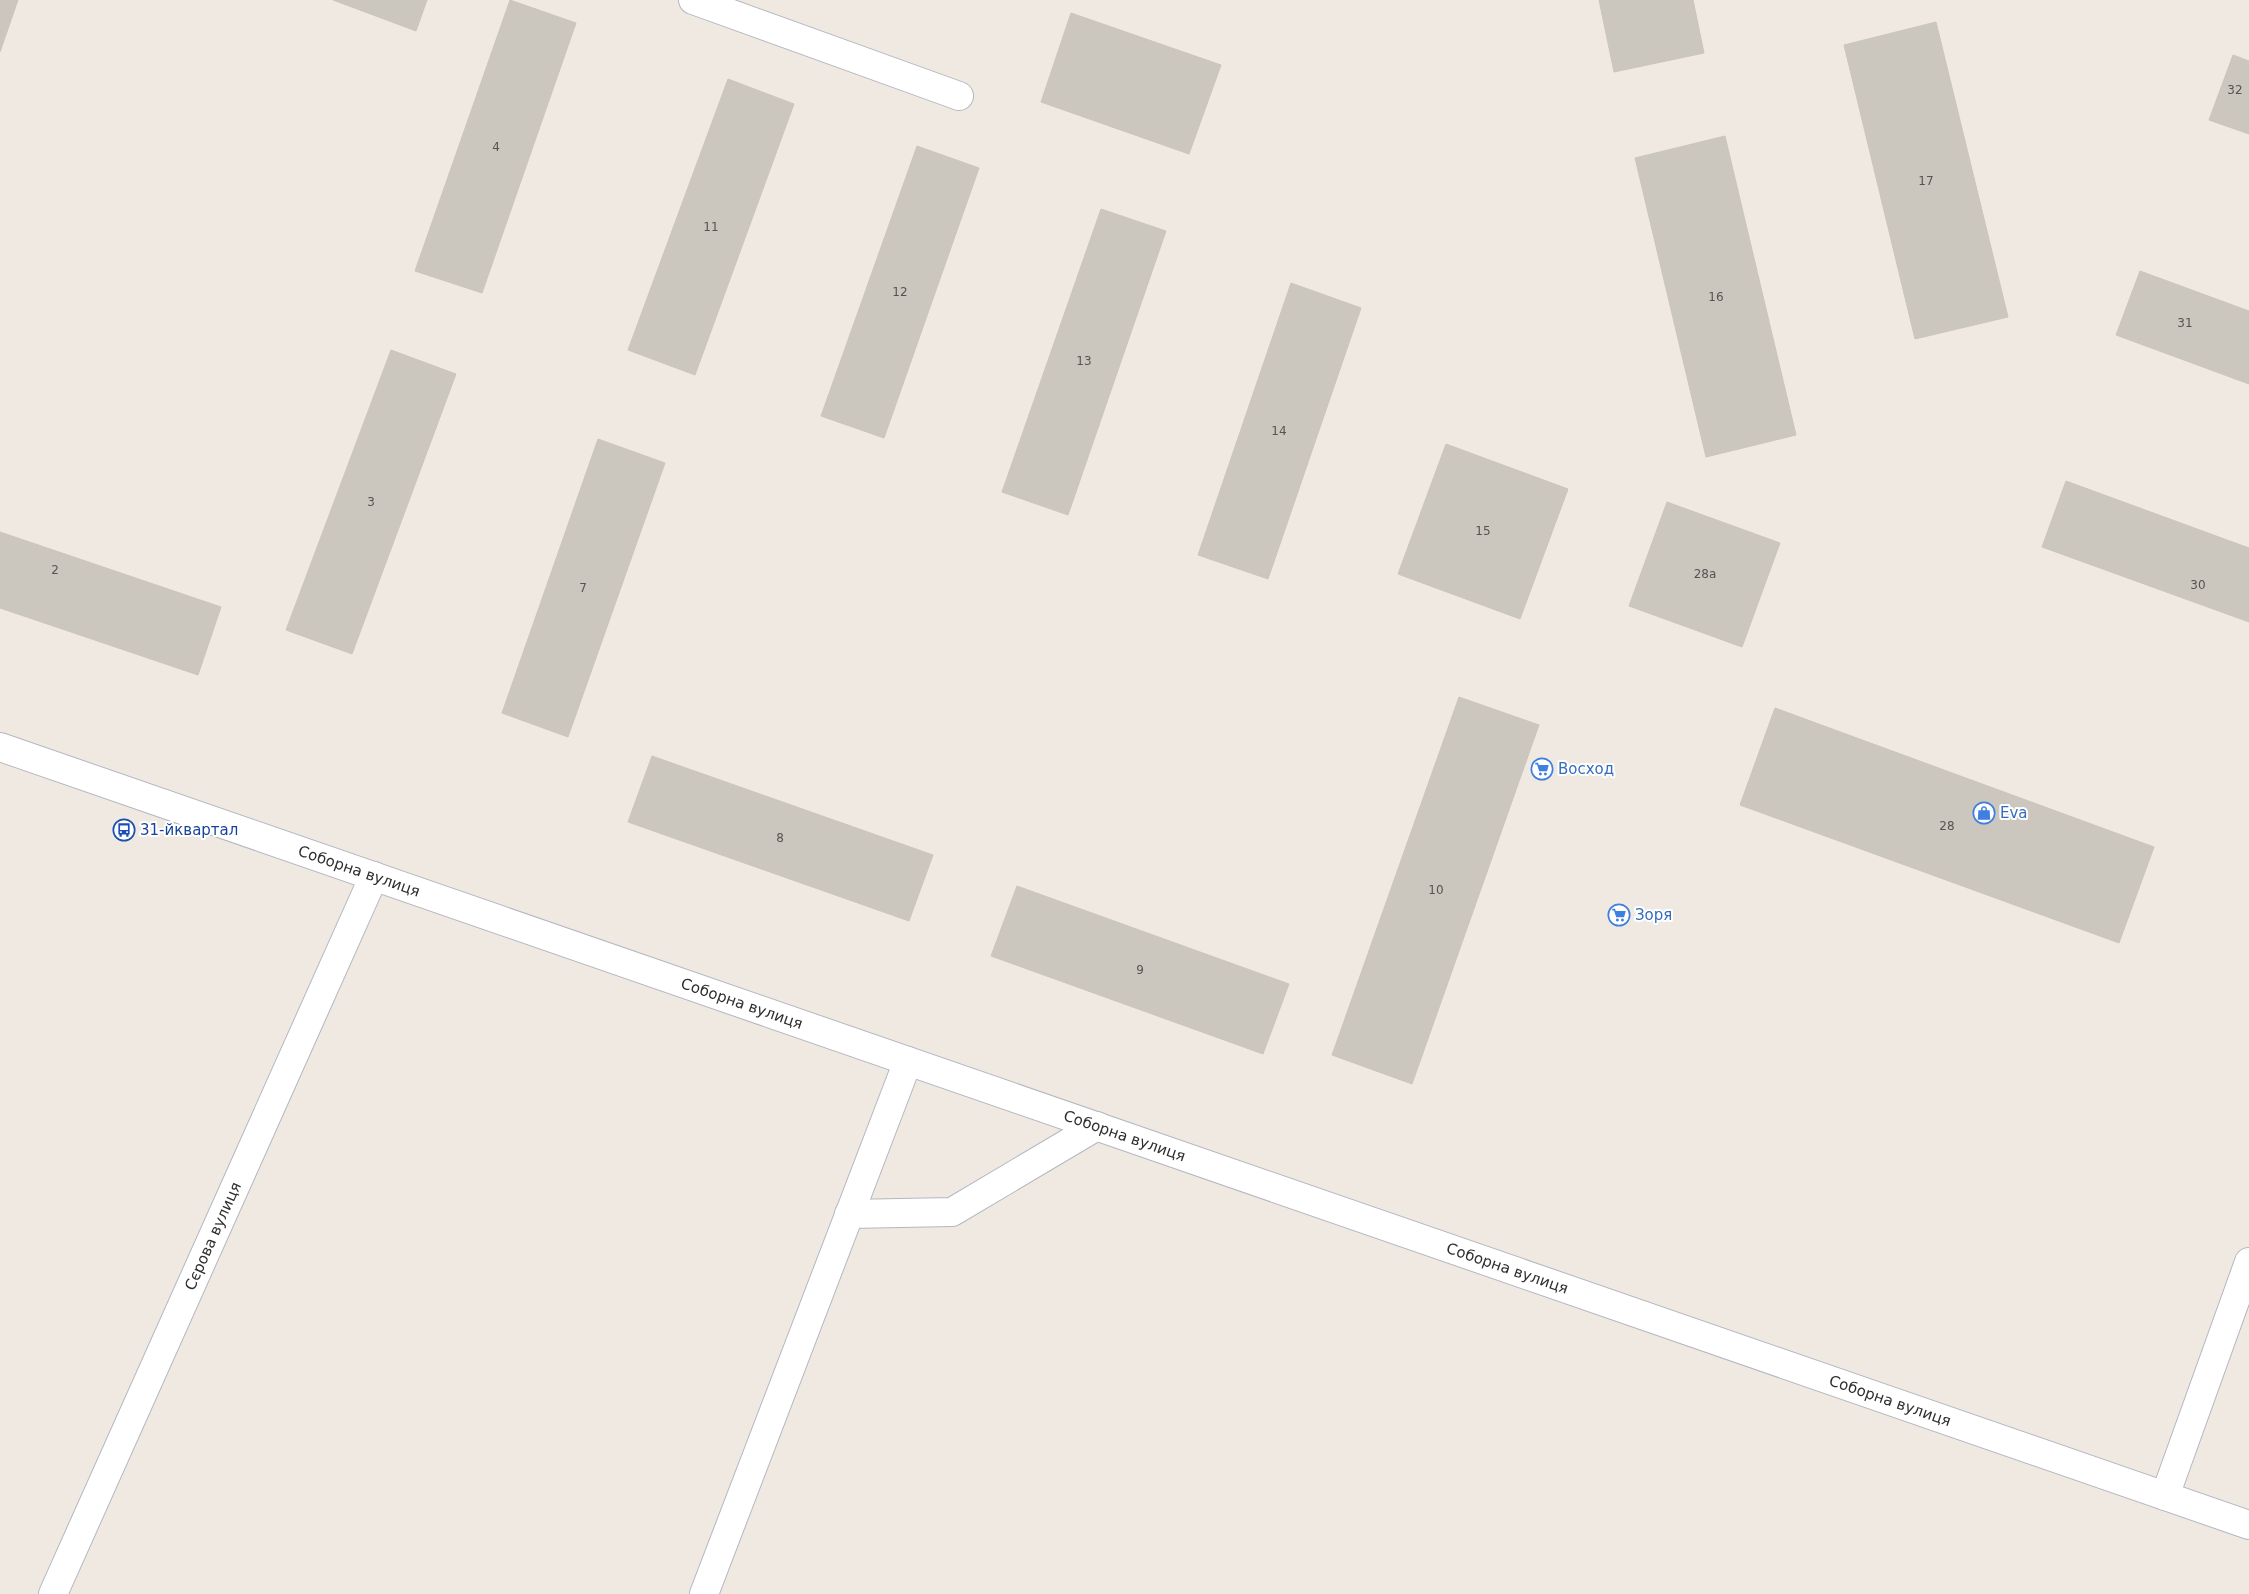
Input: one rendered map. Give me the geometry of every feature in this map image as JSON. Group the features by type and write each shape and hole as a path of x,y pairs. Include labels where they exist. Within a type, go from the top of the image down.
{"street":[{"path":"695,0 959,96"},
{"name":"Соборна вулиця","path":"0,747 2249,1525"},
{"name":"Сєрова вулиця","path":"53,1594 374,876"},
{"path":"704,1594 908,1061"},
{"path":"849,1214 952,1212 1097,1126"},
{"path":"2165,1496 2249,1262"}],"building":[{"path":"0,0 18,0 0,52"},
{"path":"333,0 427,0 416,31"},
{"path":"510,0 576,23 482,293 415,271"},
{"path":"1599,0 1693,0 1704,53 1614,72"},
{"path":"1071,13 1221,65 1189,154 1041,102"},
{"path":"1936,22 2008,317 1915,339 1844,45"},
{"path":"2233,55 2249,61 2249,134 2209,120"},
{"path":"728,79 794,104 695,375 628,350"},
{"path":"1725,136 1796,435 1706,457 1635,158"},
{"path":"917,146 979,168 884,438 821,416"},
{"path":"1101,209 1166,231 1068,515 1002,492"},
{"path":"2140,271 2249,311 2249,384 2116,335"},
{"path":"1291,283 1361,308 1268,579 1198,555"},
{"path":"391,350 456,374 352,654 286,630"},
{"path":"598,439 665,463 568,737 502,713"},
{"path":"1446,444 1568,489 1520,619 1398,574"},
{"path":"2066,481 2249,548 2249,622 2042,547"},
{"path":"1667,502 1780,543 1742,647 1629,606"},
{"path":"0,532 221,607 198,675 0,608"},
{"path":"1459,697 1539,725 1412,1084 1332,1055"},
{"path":"1775,708 2154,847 2119,943 1740,805"},
{"path":"652,756 933,855 909,921 628,822"},
{"path":"1017,886 1289,984 1263,1054 991,956"}],"place":[{"name":"Восход","path":"1542,769"},
{"name":"Eva","path":"1984,813"},
{"name":"31-йквартал","path":"124,830"},
{"name":"Зоря","path":"1619,915"}]}
